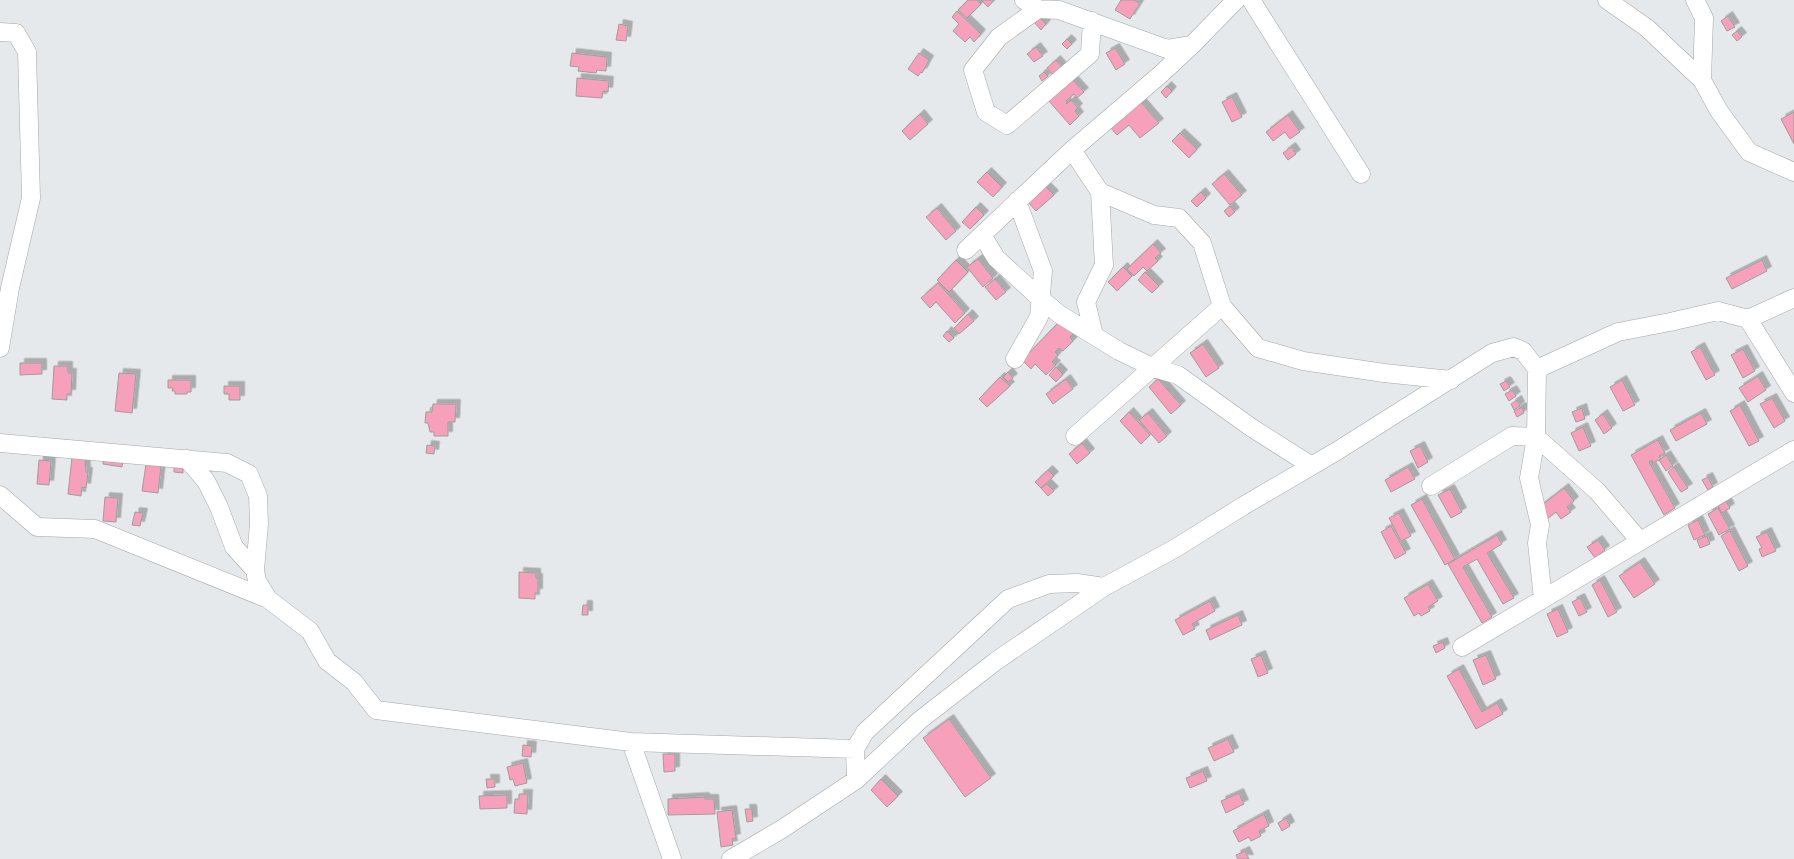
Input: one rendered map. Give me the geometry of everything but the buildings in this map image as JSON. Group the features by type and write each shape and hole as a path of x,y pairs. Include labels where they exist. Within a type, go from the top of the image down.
{"street":[{"path":"1236,0 1161,74 1072,150 966,250 996,258 1059,314 1119,350 1154,368 1178,375 1252,428 1312,466"},
{"path":"1251,0 1361,174"},
{"path":"1607,0 1646,28 1702,80 1719,111 1749,152 1794,172"},
{"path":"1695,0 1704,18 1702,80"},
{"path":"1092,22 1090,54 1007,125 986,112 973,70 999,37 1031,4 1064,5 1092,22 1168,49 1192,45"},
{"path":"0,32 16,33 27,52 31,198 10,288 0,348"},
{"path":"1072,150 1100,192 1104,265 1086,302 1094,335"},
{"path":"1100,192 1154,216 1179,218 1202,243 1222,306 1258,348 1303,361 1384,373 1451,380"},
{"path":"1015,359 1039,317 1042,300 1043,271 1017,201"},
{"path":"1537,369 1618,332 1718,311 1748,319 1794,298"},
{"path":"1075,436 1222,306"},
{"path":"1748,319 1794,392"},
{"path":"731,859 782,829 856,780 920,720 996,661 1104,587 1174,549 1492,354 1514,347 1523,351 1537,369 1536,437 1529,478 1540,525 1537,543 1543,599"},
{"path":"1431,486 1512,436 1536,437 1597,491 1640,541"},
{"path":"0,443 227,463 249,474 258,496 259,524 255,570 257,581 268,599"},
{"path":"1462,647 1794,450"},
{"path":"187,459 206,481 219,507 234,548 255,570"},
{"path":"0,495 37,527 95,530 268,599 310,631 327,661 354,682 376,710 631,742 854,749"},
{"path":"856,780 854,749 866,732 1008,599 1049,584 1077,583 1104,587"},
{"path":"631,742 672,859"}]}
